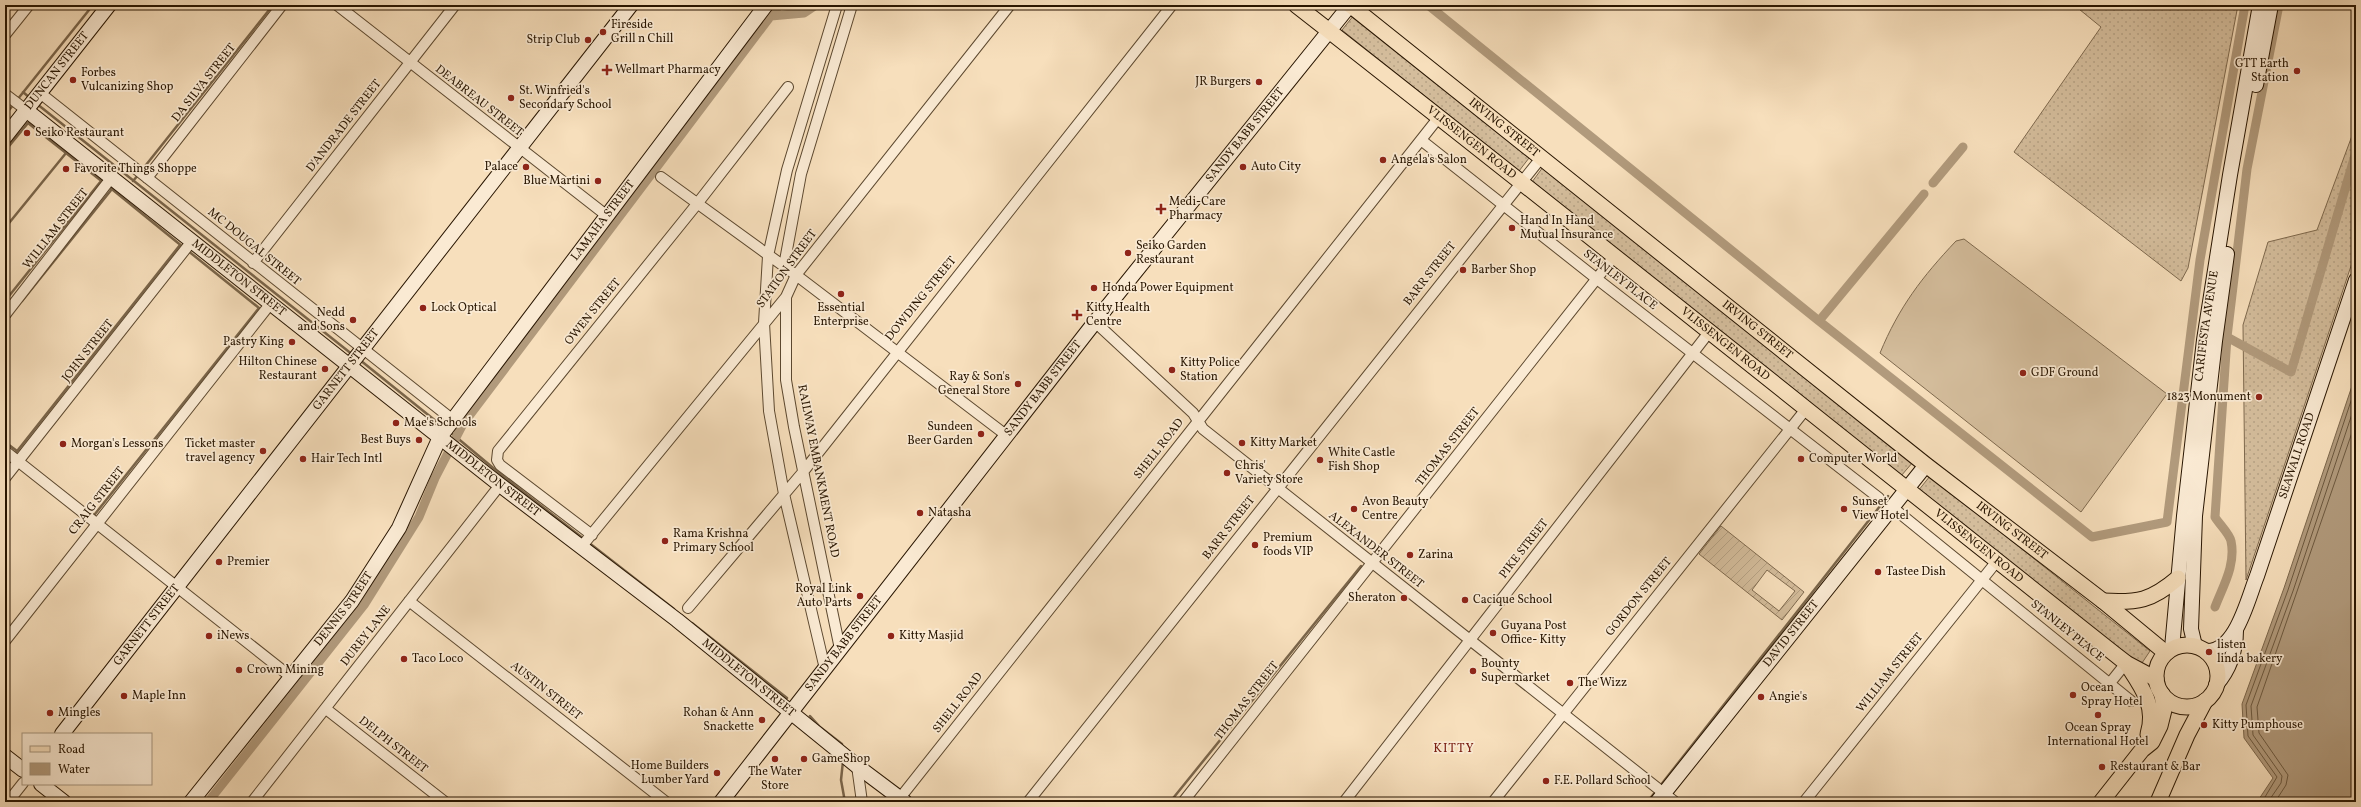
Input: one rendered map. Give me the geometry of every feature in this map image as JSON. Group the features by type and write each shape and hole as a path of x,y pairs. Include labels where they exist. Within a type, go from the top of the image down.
{"main road":[{"name":"VLISSENGEN ROAD","path":"1296,5 1522,182 1613,258 1710,332 1996,562 2126,663 2156,678"},
{"name":"IRVING STREET","path":"1350,5 1926,465 2169,651"},
{"path":"2103,601 2128,603 2151,598 2178,578"},
{"path":"2101,802 2142,750 2152,742 2160,726 2164,710 2162,694 2156,678 2158,665 2169,651 2187,645 2201,648 2217,666 2216,685 2205,701 2187,735 2158,802"},
{"path":"2126,663 2143,689 2152,715 2151,724 2142,750"},
{"path":"2162,694 2178,705 2196,705 2205,701"}],"street":[{"path":"5,35 29,5"},
{"name":"DUNCAN STREET","path":"5,137 109,5"},
{"name":"DA SILVA STREET","path":"143,175 282,5"},
{"name":"DEABREAU STREET","path":"337,5 606,216"},
{"name":"D'ANDRADE STREET","path":"253,263 455,5"},
{"name":"GARNETT STREET","path":"63,733 631,5"},
{"name":"LAMAHA STREET","path":"443,438 452,421 766,5"},
{"path":"824,669 784,494 770,411 764,323 768,256 787,170 837,5"},
{"path":"784,266 801,174 852,5"},
{"name":"STATION STREET","path":"582,546 786,297 796,275 1010,5"},
{"name":"DOWDING STREET","path":"688,608 803,472 896,351 1172,5"},
{"name":"SANDY BABB STREET","path":"721,802 1095,322 1350,5"},
{"name":"CARIFESTA AVENUE","path":"2169,651 2204,340 2230,175 2260,5"},
{"name":"CARIFESTA AVENUE","path":"2201,648 2191,629 2195,516 2215,341 2238,177 2271,5"},
{"name":"OWEN STREET","path":"592,535 500,465 497,460 498,451 697,204 788,87"},
{"name":"MC DOUGAL STREET","path":"40,93 452,421"},
{"path":"8,96 26,110"},
{"name":"MIDDLETON STREET","path":"26,110 112,177 190,242 271,303 443,438 458,452 500,485 582,546 677,620 857,766 902,800"},
{"name":"SHELL ROAD","path":"902,800 1198,421 1439,117"},
{"name":"STANLEY PLACE","path":"1421,140 1790,430 1880,498"},
{"name":"BARR STREET","path":"1028,802 1502,204 1541,158"},
{"path":"787,170 801,174"},
{"name":"WILLIAM STREET","path":"5,315 112,177"},
{"path":"661,177 796,275 1006,436"},
{"name":"JOHN STREET","path":"5,478 12,457 182,254 190,242"},
{"name":"THOMAS STREET","path":"1183,802 1613,258"},
{"name":"SEAWALL ROAD","path":"2201,648 2213,652 2221,648 2229,642 2236,630 2257,576 2356,280"},
{"name":"RAILWAY EMBANKMENT ROAD","path":"786,297 786,380 803,472 840,649"},
{"name":"CRAIG STREET","path":"5,641 271,303"},
{"name":"ALEXANDER STREET","path":"1095,322 1193,413 1203,429 1563,714 1659,793 1675,802"},
{"name":"PIKE STREET","path":"1344,802 1710,332"},
{"name":"GORDON STREET","path":"1493,802 1806,409"},
{"name":"DENNIS STREET","path":"191,802 352,601 399,528 443,438"},
{"path":"12,457 176,588 291,677"},
{"name":"DAVID STREET","path":"1659,793 1926,465"},
{"name":"DUREY LANE","path":"252,802 500,485"},
{"name":"STANLEY PLACE","path":"1893,506 1983,577 2131,700"},
{"name":"WILLIAM STREET","path":"1804,802 1996,562"},
{"name":"AUSTIN STREET","path":"409,601 666,802"},
{"name":"SEAWALL ROAD","path":"2216,685 2227,673 2236,647 2236,630"},
{"path":"2110,683 2126,663"},
{"name":"DELPH STREET","path":"326,709 445,802"},
{"path":"5,756 22,769"},
{"path":"857,766 861,798"},
{"path":"861,798 876,781"},
{"path":"8,802 22,784"},
{"path":"42,785 64,802"}],"shaded area":[{"path":"2074,5 2238,5 2188,268 2181,281 2014,152 2101,27"},
{"path":"1354,15 1529,158 1519,171 1342,30"},
{"path":"2356,125 2356,251 2246,580 2243,325 2268,242 2317,230"},
{"path":"1543,167 1913,462 1901,476 1532,182"},
{"name":"GDF Ground","path":"1964,239 2167,394 2081,512 1880,353 1895,321 1912,293 1932,267 1956,241"},
{"path":"1930,476 2150,651 2142,663 2126,655 1918,491"},
{"path":"1721,526 1804,592 1782,620 1699,554","holes":["1767,570 1795,591 1779,611 1752,590"]}],"water":[{"path":"2356,374 2356,802 2257,802 2273,778 2244,738 2242,704 2284,588"}],"waterway":[{"path":"17,100 93,5"},
{"path":"142,170 273,5"},
{"path":"208,802 364,605 419,517 435,478 463,424 779,5"},
{"path":"771,16 804,13 816,5"},
{"path":"1428,5 1819,321 1924,194"},
{"path":"1819,321 2092,537 2167,522 2200,260 2245,5"},
{"path":"2215,607 2228,575 2232,558 2230,538 2215,517 2227,337 2247,169 2279,5"},
{"path":"23,92 30,98"},
{"path":"5,115 14,104"},
{"path":"37,104 353,355"},
{"path":"5,151 28,123 104,183"},
{"path":"1933,183 1963,147"},
{"path":"2227,337 2291,372 2356,152"},
{"path":"5,228 66,153"},
{"path":"133,181 139,174"},
{"path":"5,301 101,181"},
{"path":"108,186 183,247"},
{"path":"22,301 112,189"},
{"path":"14,455 180,245"},
{"path":"95,514 259,308 187,250"},
{"path":"5,323 10,316"},
{"path":"360,360 442,426"},
{"path":"449,431 504,477 584,539"},
{"path":"5,442 17,451"},
{"path":"5,466 11,459"},
{"path":"1660,786 1888,496"},
{"path":"588,542 674,609"},
{"path":"1170,802 1361,566"},
{"path":"692,623 787,698"},
{"path":"810,716 820,727 842,744 842,748"},
{"path":"843,761 841,780 845,802"},
{"path":"1647,802 1657,790"}],"place":[{"name":"Fireside Grill n Chill","path":"603,32"},
{"name":"Strip Club","path":"588,40"},
{"name":"Wellmart Pharmacy","path":"607,70"},
{"name":"GTT Earth Station","path":"2297,71"},
{"name":"Forbes Vulcanizing Shop","path":"73,80"},
{"name":"JR Burgers","path":"1259,82"},
{"name":"St. Winfried's Secondary School","path":"511,98"},
{"name":"Seiko Restaurant","path":"27,133"},
{"name":"Angela's Salon","path":"1383,160"},
{"name":"Palace","path":"526,167"},
{"name":"Auto City","path":"1243,167"},
{"name":"Favorite Things Shoppe","path":"66,169"},
{"name":"Blue Martini","path":"598,181"},
{"name":"Medi-Care Pharmacy","path":"1161,209"},
{"name":"Hand In Hand Mutual Insurance","path":"1512,228"},
{"name":"Seiko Garden Restaurant","path":"1128,253"},
{"name":"Barber Shop","path":"1463,270"},
{"name":"Honda Power Equipment","path":"1094,288"},
{"name":"Essential Enterprise","path":"841,294"},
{"name":"Lock Optical","path":"423,308"},
{"name":"Kitty Health Centre","path":"1077,315"},
{"name":"Nedd and Sons","path":"353,320"},
{"name":"Pastry King","path":"292,342"},
{"name":"Hilton Chinese Restaurant","path":"325,369"},
{"name":"Kitty Police Station","path":"1172,370"},
{"name":"GDF Ground","path":"2023,373"},
{"name":"Ray & Son's General Store","path":"1018,384"},
{"name":"1823 Monument","path":"2259,397"},
{"name":"Mae's Schools","path":"396,423"},
{"name":"Sundeen Beer Garden","path":"981,434"},
{"name":"Best Buys","path":"419,440"},
{"name":"Kitty Market","path":"1242,443"},
{"name":"Morgan's Lessons","path":"63,444"},
{"name":"Ticket master travel agency","path":"263,451"},
{"name":"Hair Tech Intl","path":"303,459"},
{"name":"Computer World","path":"1801,459"},
{"name":"White Castle Fish Shop","path":"1320,460"},
{"name":"Chris' Variety Store","path":"1227,473"},
{"name":"Avon Beauty Centre","path":"1354,509"},
{"name":"Sunset View Hotel","path":"1844,509"},
{"name":"Natasha","path":"920,513"},
{"name":"Rama Krishna Primary School","path":"665,541"},
{"name":"Premium foods VIP","path":"1255,545"},
{"name":"Zarina","path":"1410,555"},
{"name":"Premier","path":"219,562"},
{"name":"Tastee Dish","path":"1878,572"},
{"name":"Royal Link Auto Parts","path":"860,596"},
{"name":"Sheraton","path":"1404,598"},
{"name":"Cacique School","path":"1465,600"},
{"name":"Guyana Post Office- Kitty","path":"1493,633"},
{"name":"iNews","path":"209,636"},
{"name":"Kitty Masjid","path":"891,636"},
{"name":"listen linda bakery","path":"2209,652"},
{"name":"Taco Loco","path":"404,659"},
{"name":"Crown Mining","path":"239,670"},
{"name":"Bounty Supermarket","path":"1473,671"},
{"name":"The Wizz","path":"1570,683"},
{"name":"Ocean Spray Hotel","path":"2073,695"},
{"name":"Maple Inn","path":"124,696"},
{"name":"Angie's","path":"1761,697"},
{"name":"Mingles","path":"50,713"},
{"name":"Ocean Spray International Hotel","path":"2098,715"},
{"name":"Rohan & Ann Snackette","path":"762,720"},
{"name":"Kitty Pumphouse","path":"2204,725"},
{"name":"The Water Store","path":"775,759"},
{"name":"GameShop","path":"804,759"},
{"name":"Restaurant & Bar","path":"2102,767"},
{"name":"Home Builders Lumber Yard","path":"717,773"},
{"name":"F.E. Pollard School","path":"1546,781"}],"district":[{"name":"KITTY","path":"1454,749"}]}
